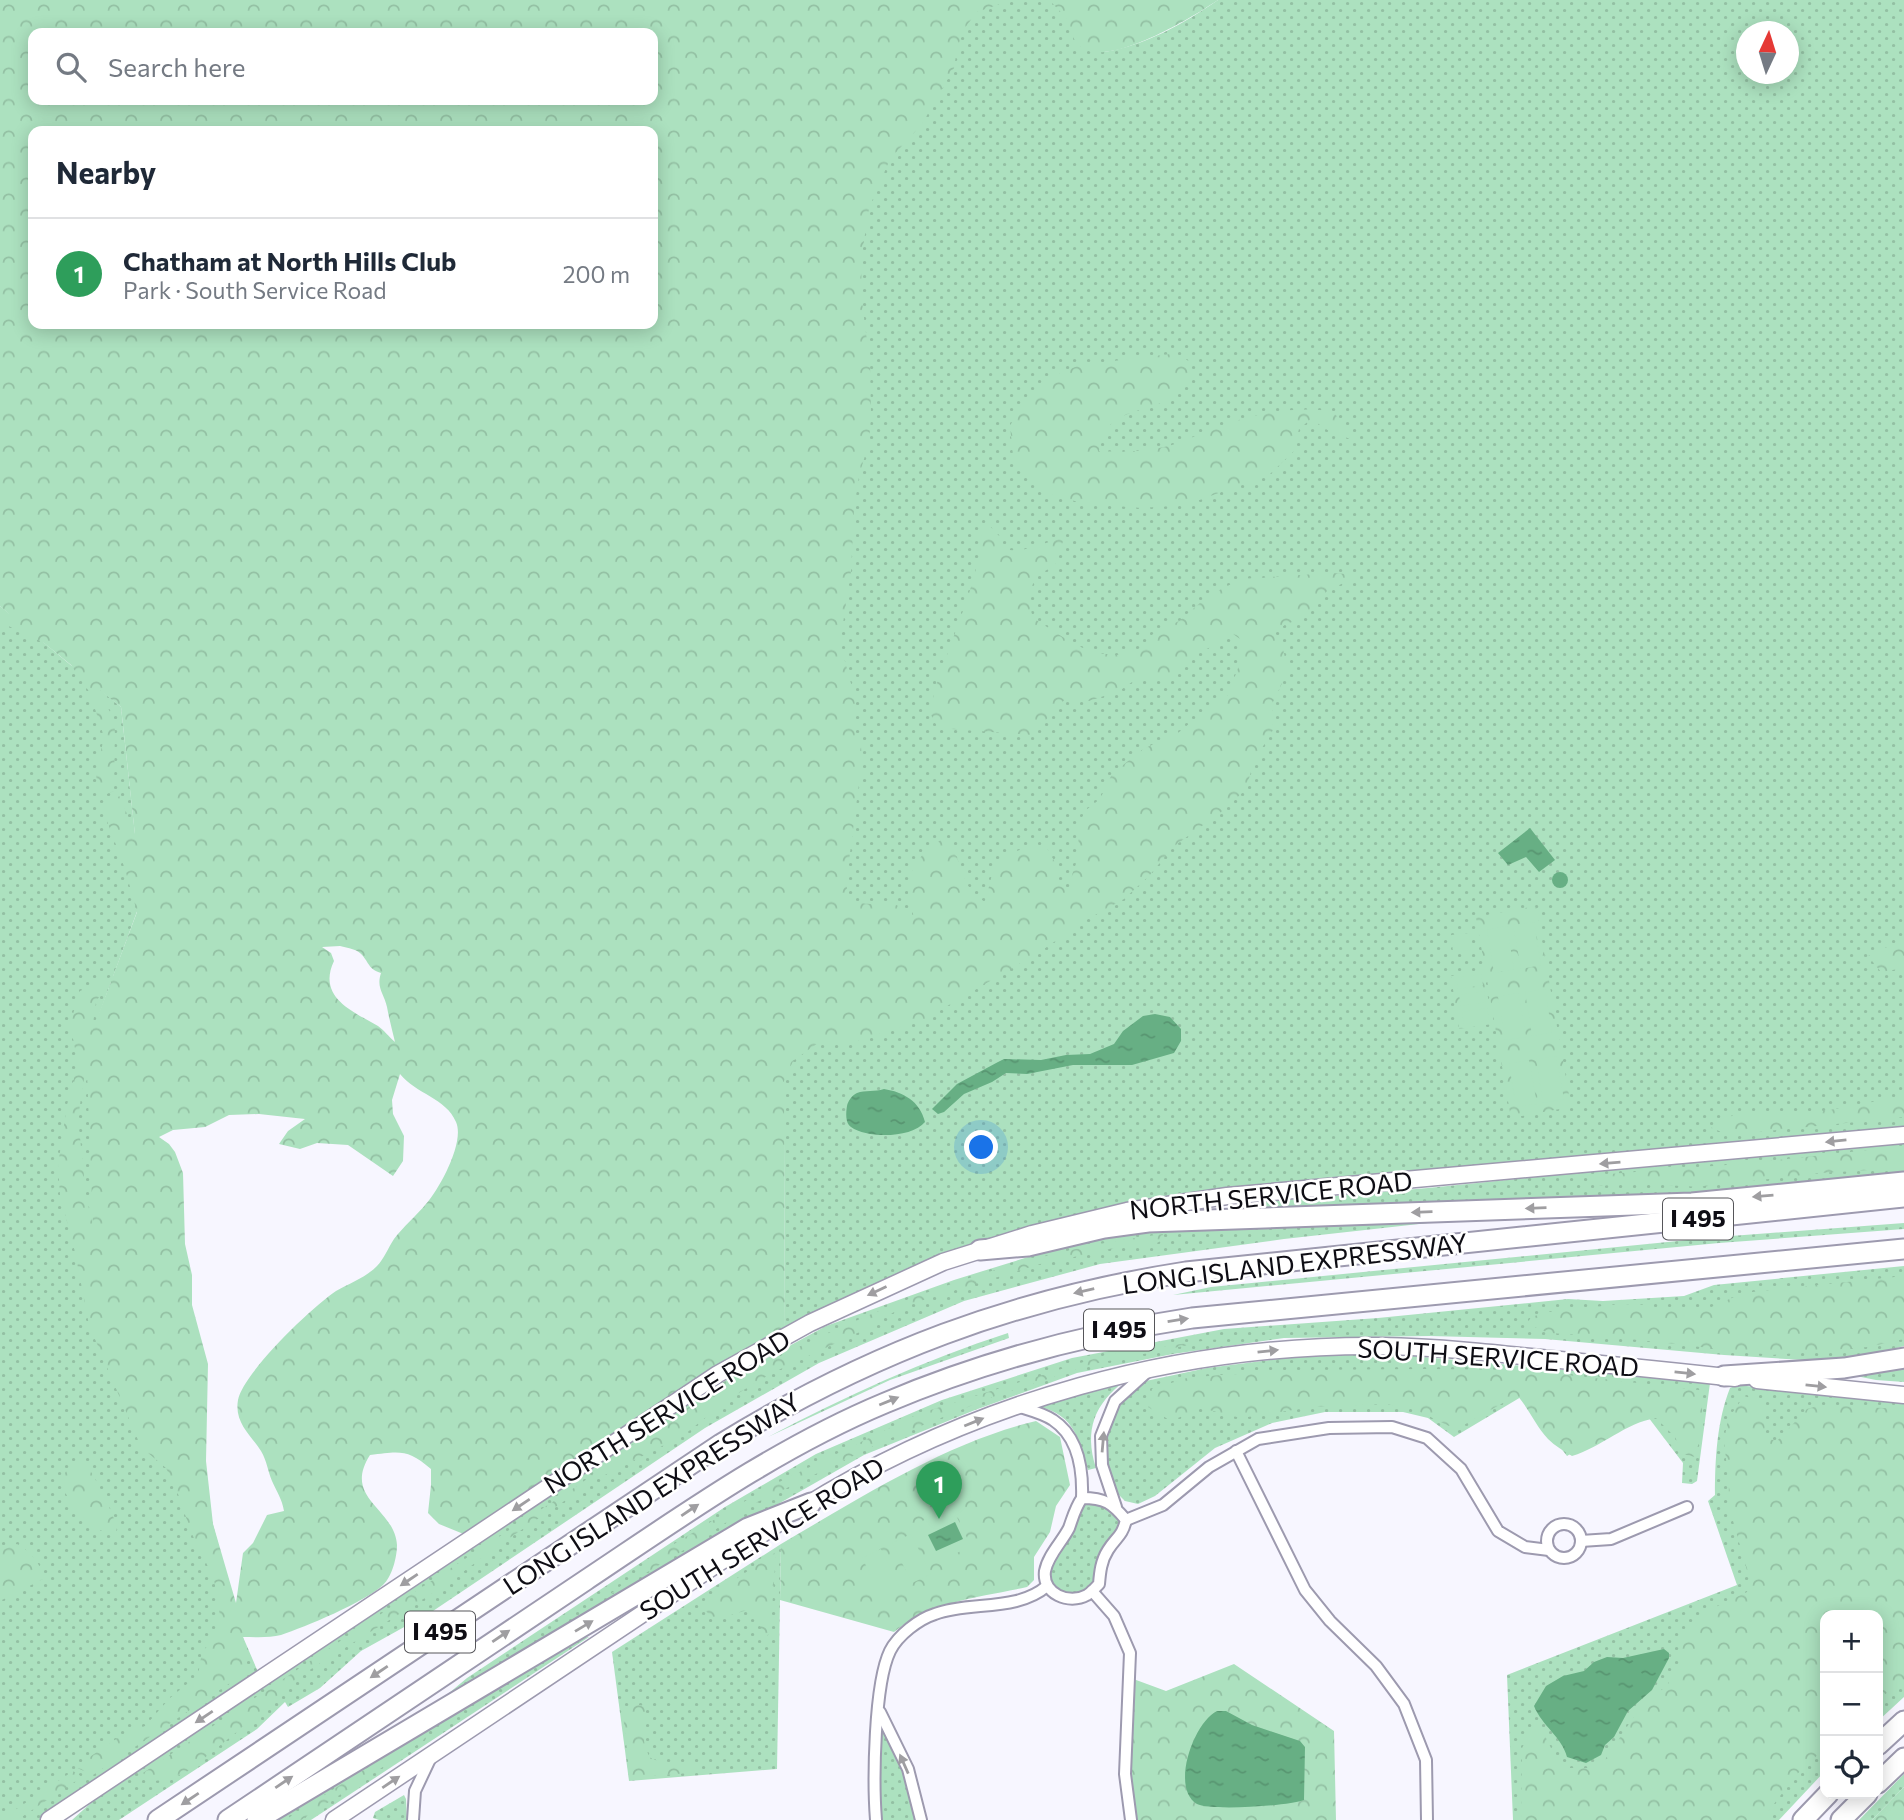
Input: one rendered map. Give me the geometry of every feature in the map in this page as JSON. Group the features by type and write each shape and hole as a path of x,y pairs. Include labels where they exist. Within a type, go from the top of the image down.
{"highway":[{"path":"979,1250 1028,1246 1104,1228 1148,1222 1692,1203 1904,1182"},
{"name":"LONG ISLAND EXPRESSWAY","path":"158,1820 721,1444 839,1377 966,1325 1052,1299 1096,1289 1141,1279 1231,1266 1904,1197"},
{"name":"LONG ISLAND EXPRESSWAY","path":"228,1820 722,1489 842,1422 969,1370 1102,1333 1192,1318 1904,1249"},
{"path":"1724,1376 1844,1368 1904,1358"},
{"path":"257,1820 748,1528 811,1503"},
{"path":"1883,1740 1904,1721"},
{"path":"1883,1778 1904,1758"},
{"path":"1803,1820 1823,1799"},
{"path":"1841,1820 1862,1799"}],"main road":[{"name":"NORTH SERVICE ROAD","path":"49,1820 727,1369 785,1336 917,1272 979,1250 1102,1216 1208,1198 1904,1135"},
{"name":"SOUTH SERVICE ROAD","path":"340,1819 432,1754 849,1480 911,1449 1017,1406 1084,1385 1152,1369 1264,1352 1379,1346 1471,1351 1904,1395"}],"street":[{"path":"1017,1406 1052,1419 1068,1433 1078,1458 1083,1476 1082,1499 1049,1560 1045,1573 1047,1586 1058,1597 1072,1599 1087,1595 1099,1584 1101,1564 1109,1548 1123,1534 1126,1520 1116,1507 1102,1465 1101,1436 1115,1401 1152,1369"},
{"path":"1126,1520 1163,1505 1209,1467 1258,1439 1317,1430 1392,1427 1427,1438 1461,1469 1498,1531 1525,1547 1549,1550 1557,1557 1568,1558 1577,1552 1581,1541 1577,1530 1556,1526 1548,1534 1549,1550"},
{"path":"1236,1451 1305,1590 1330,1621 1377,1666 1404,1704 1426,1760 1427,1820"},
{"path":"1082,1499 1101,1498 1116,1507"},
{"path":"1581,1541 1611,1539 1687,1507"},
{"path":"876,1820 874,1773 881,1676 891,1648 912,1626 935,1614 1018,1600 1037,1595 1047,1586"},
{"path":"1092,1591 1114,1616 1130,1654 1125,1774 1131,1820"},
{"path":"879,1711 908,1769 921,1820"},
{"path":"413,1820 415,1791 432,1754"}],"green space":[{"path":"0,0 1019,0 977,12 964,29 954,68 922,124 890,159 869,208 861,261 862,302 870,364 871,416 869,442 859,476 854,509 851,571 840,643 853,691 856,739 861,747 862,760 846,884 849,898 857,902 894,904 914,918 908,894 914,866 931,847 945,838 956,855 969,887 985,902 997,865 1013,852 1027,848 1047,848 1057,866 1059,883 1071,890 1072,875 1078,858 1079,823 1086,810 1100,799 1112,774 1143,749 1178,733 1228,695 1241,660 1240,639 1229,631 1217,644 1194,655 1169,678 1135,680 1119,691 1089,701 1067,697 1032,735 938,728 931,715 934,691 968,597 982,548 982,533 987,523 1001,538 1004,549 1027,549 1064,538 1055,565 1035,577 1028,600 1033,618 1072,643 1094,653 1119,655 1141,648 1153,634 1179,621 1208,596 1241,579 1332,573 1360,575 1327,591 1304,618 1286,624 1275,632 1283,649 1288,671 1272,704 1273,730 1254,761 1246,789 1225,809 1173,847 1149,876 1124,899 925,1019 858,1041 818,1043 793,1061 784,1081 785,1336 466,1535 439,1524 428,1513 431,1469 416,1458 403,1453 370,1455 363,1470 362,1482 372,1503 394,1532 397,1545 393,1566 383,1585 349,1606 292,1631 272,1637 243,1637 248,1671 93,1775 75,1767 122,1735 145,1726 170,1698 198,1675 202,1652 211,1642 220,1616 214,1579 191,1532 178,1494 166,1468 141,1447 89,1325 75,1252 60,1195 58,1165 67,1105 78,1063 70,1024 80,991 113,976 137,912 125,869 101,805 120,796 135,835 121,707 97,688 115,721 114,791 99,797 96,774 104,737 90,693 71,665 44,643 0,622 0,612 9,614 0,606","holes":["340,946 356,950 372,968 381,973 380,987 395,1042 378,1026 340,1001 330,984 334,961 331,953 322,947","111,981 92,1031 96,1002","87,1072 93,1226 86,1196 78,1118","400,1074 414,1087 445,1107 456,1122 458,1131 454,1153 432,1197 401,1230 377,1266 336,1291 311,1311 280,1341 243,1388 238,1400 238,1415 263,1455 284,1511 267,1515 253,1543 243,1553 236,1603 213,1524 206,1461 208,1364 192,1305 192,1275 185,1244 183,1173 175,1152 159,1137 173,1130 205,1127 229,1115 259,1114 305,1119 288,1131 279,1144 300,1149 317,1143 348,1145 393,1176 403,1161 404,1136 393,1114 392,1100"]},
{"path":"984,0 1069,0 1104,52 1134,45 1164,32 1218,0 1904,0 1904,1135 1267,1192 1032,1234 785,1336 780,333 824,196"},
{"path":"1033,0 1218,0 1152,38 1112,51 1095,52 1079,45 1067,20 1052,3"},
{"path":"1171,354 1183,357 1191,363 1187,381 1179,393 1112,423 1103,435 1099,451 1156,449 1247,417 1304,409 1332,411 1347,427 1350,439 1329,431 1311,419 1299,429 1293,452 1270,474 1186,505 1141,508 1082,503 1049,494 1024,474 1013,455 1010,426 1021,404 1050,377 1080,365"},
{"path":"0,606 121,707 142,898 86,1050 243,1637 261,1679 49,1820 0,1820"},
{"path":"1536,906 1571,1107 1511,1118 1476,917"},
{"path":"1534,922 1541,965 1521,969 1513,925"},
{"path":"1507,926 1514,969 1494,973 1487,930"},
{"path":"1469,933 1471,950 1453,952 1451,935"},
{"path":"1904,939 1904,968 1881,972 1868,956"},
{"path":"1484,971 1492,1024 1459,1029 1451,976"},
{"path":"1481,974 1483,985 1458,989 1456,978"},
{"path":"1545,989 1552,1032 1532,1036 1525,992"},
{"path":"1484,991 1486,1002 1461,1006 1459,995"},
{"path":"1518,993 1526,1037 1505,1040 1498,997"},
{"path":"1487,1008 1489,1020 1464,1024 1462,1012"},
{"path":"1556,1056 1564,1099 1543,1103 1536,1059"},
{"path":"1529,1060 1537,1104 1516,1107 1509,1064"},
{"path":"1904,1096 1904,1117 1730,1135 1711,1128 1735,1114 1808,1114"},
{"path":"1904,1140 1904,1175 1658,1195 1260,1207 1261,1202"},
{"path":"1904,1146 1904,1168 1820,1173 1700,1187 1631,1183 1599,1186 1592,1179 1609,1174 1752,1163"},
{"path":"1491,1216 1284,1239 1100,1264 964,1301 819,1363 705,1428 433,1611 361,1651 320,1688 288,1707 285,1702 257,1729 119,1820 72,1820 93,1801 712,1388 826,1326 954,1280 1099,1235 1246,1223"},
{"path":"1904,1223 1904,1229 1719,1243 1173,1295 1211,1287 1718,1237"},
{"path":"1163,1234 1164,1239 1157,1243 1117,1248 1040,1264 904,1306 866,1329 772,1373 727,1400 684,1435 597,1479 441,1588 314,1667 188,1771 171,1779 153,1781 143,1773 568,1492 663,1423 790,1351 849,1323 973,1277 1036,1258"},
{"path":"1904,1266 1904,1346 1879,1353 1820,1361 1545,1339 1430,1336 1284,1338 1173,1354 1077,1373 975,1410 864,1455 636,1585 436,1704 467,1678 725,1507 816,1454 942,1400 1072,1358 1224,1329 1378,1318 1568,1299 1603,1301 1684,1296 1714,1285"},
{"path":"1904,1276 1904,1339 1868,1347 1772,1355 1612,1337 1549,1333 1527,1324 1531,1317 1549,1312 1621,1304 1647,1305 1667,1311 1707,1309 1743,1293"},
{"path":"1008,1333 1009,1338 890,1380 768,1437 886,1380"},
{"path":"1224,1338 1093,1364 993,1397 886,1440 754,1504 608,1596 674,1544 767,1488 918,1414 1109,1354"},
{"path":"1390,1354 1710,1383 1697,1481 1692,1484 1682,1483 1683,1463 1642,1409 1567,1456 1521,1397 1454,1437 1428,1418 1403,1412 1325,1412 1272,1423 1215,1448 1155,1496 1138,1504 1125,1501 1114,1490 1107,1465 1107,1428 1125,1395 1141,1382 1207,1368 1310,1355"},
{"path":"1904,1364 1904,1382 1846,1374"},
{"path":"1311,1370 1524,1370 1699,1390 1702,1392 1702,1430 1695,1457 1683,1454 1675,1437 1656,1418 1634,1425 1572,1456 1548,1439 1517,1395 1462,1426 1449,1426 1416,1410 1386,1404 1313,1407 1241,1418 1201,1408 1171,1421 1148,1407 1152,1389 1187,1378"},
{"path":"1126,1380 1106,1399 1094,1419 1091,1442 1096,1468 1088,1470 1076,1435 1065,1419 1032,1405"},
{"path":"1737,1385 1904,1402 1904,1697 1883,1716 1883,1610 1820,1610 1820,1776 1779,1820 1513,1820 1507,1675 1737,1585 1708,1501 1715,1495 1716,1454 1722,1414 1730,1388"},
{"path":"1744,1396 1764,1402 1765,1438 1777,1441 1807,1409 1821,1405 1904,1409 1904,1679 1883,1696 1883,1610 1820,1610 1820,1753 1795,1776 1762,1820 1521,1820 1522,1748 1533,1729 1542,1730 1553,1752 1570,1768 1588,1768 1602,1764 1643,1703 1667,1686 1679,1663 1682,1636 1707,1611 1747,1592 1750,1581 1728,1503 1724,1441 1728,1419"},
{"path":"1036,1421 1060,1437 1070,1485 1056,1506 1050,1532 1034,1557 1034,1580 1027,1587 940,1607 924,1613 894,1632 780,1600 781,1544 873,1490 937,1457 1003,1430"},
{"path":"84,1461 98,1484 117,1527 116,1532 110,1534 93,1526 79,1513 68,1497 60,1480 70,1466"},
{"path":"1082,1498 1101,1498 1126,1520 1109,1548 1099,1584 1072,1599 1047,1586 1049,1561"},
{"path":"952,1507 971,1546 937,1563 918,1523"},
{"path":"911,1534 931,1574 912,1583 892,1543"},
{"path":"17,1544 34,1558 43,1579 0,1601 0,1551"},
{"path":"781,1544 777,1769 629,1781 612,1652"},
{"path":"881,1549 901,1589 883,1598 862,1558"},
{"path":"776,1552 771,1623 767,1638 762,1634 754,1608 731,1615 711,1617 703,1607 705,1600"},
{"path":"589,1637 311,1820 275,1820 579,1638"},
{"path":"1234,1664 1334,1731 1336,1820 1131,1820 1128,1677 1166,1691"},
{"path":"629,1706 644,1706 647,1718 644,1741 649,1757 662,1763 690,1763 693,1770 688,1773 630,1778 623,1714"},
{"path":"879,1711 908,1769 921,1820 876,1820"},
{"path":"425,1734 426,1739 301,1820 285,1820 416,1737"},
{"path":"73,1771 82,1777 17,1820 0,1820"},
{"path":"1904,1774 1904,1787 1872,1820 1859,1820 1880,1799 1883,1799 1883,1795"},
{"path":"1904,1787 1904,1820 1872,1820"},
{"path":"404,1795 407,1820 373,1818 375,1812"}],"water":[{"path":"1530,828 1555,860 1539,872 1526,857 1508,865 1498,853"},
{"path":"1557,872 1563,872 1568,880 1566,886 1557,888 1552,883 1552,877"},
{"path":"1155,1014 1170,1017 1181,1029 1181,1041 1174,1053 1132,1065 1073,1065 1027,1074 1006,1073 964,1094 944,1112 938,1114 932,1109 957,1084 1004,1059 1041,1060 1090,1054 1114,1044 1123,1031 1143,1016"},
{"path":"884,1089 898,1092 915,1103 925,1122 910,1131 890,1135 868,1134 851,1127 846,1114 852,1097 860,1092"},
{"path":"955,1522 963,1539 936,1551 928,1535"},
{"path":"1664,1649 1669,1653 1669,1658 1652,1690 1628,1711 1601,1755 1586,1763 1567,1757 1561,1743 1534,1706 1546,1686 1563,1676 1584,1671 1594,1662 1607,1657 1623,1658"},
{"path":"1217,1711 1226,1711 1252,1725 1300,1741 1305,1747 1304,1800 1250,1807 1217,1807 1197,1804 1189,1796 1185,1770 1188,1756 1200,1728 1208,1717"}],"place":[{"name":"Chatham at North Hills Club","path":"939,1519"}]}
